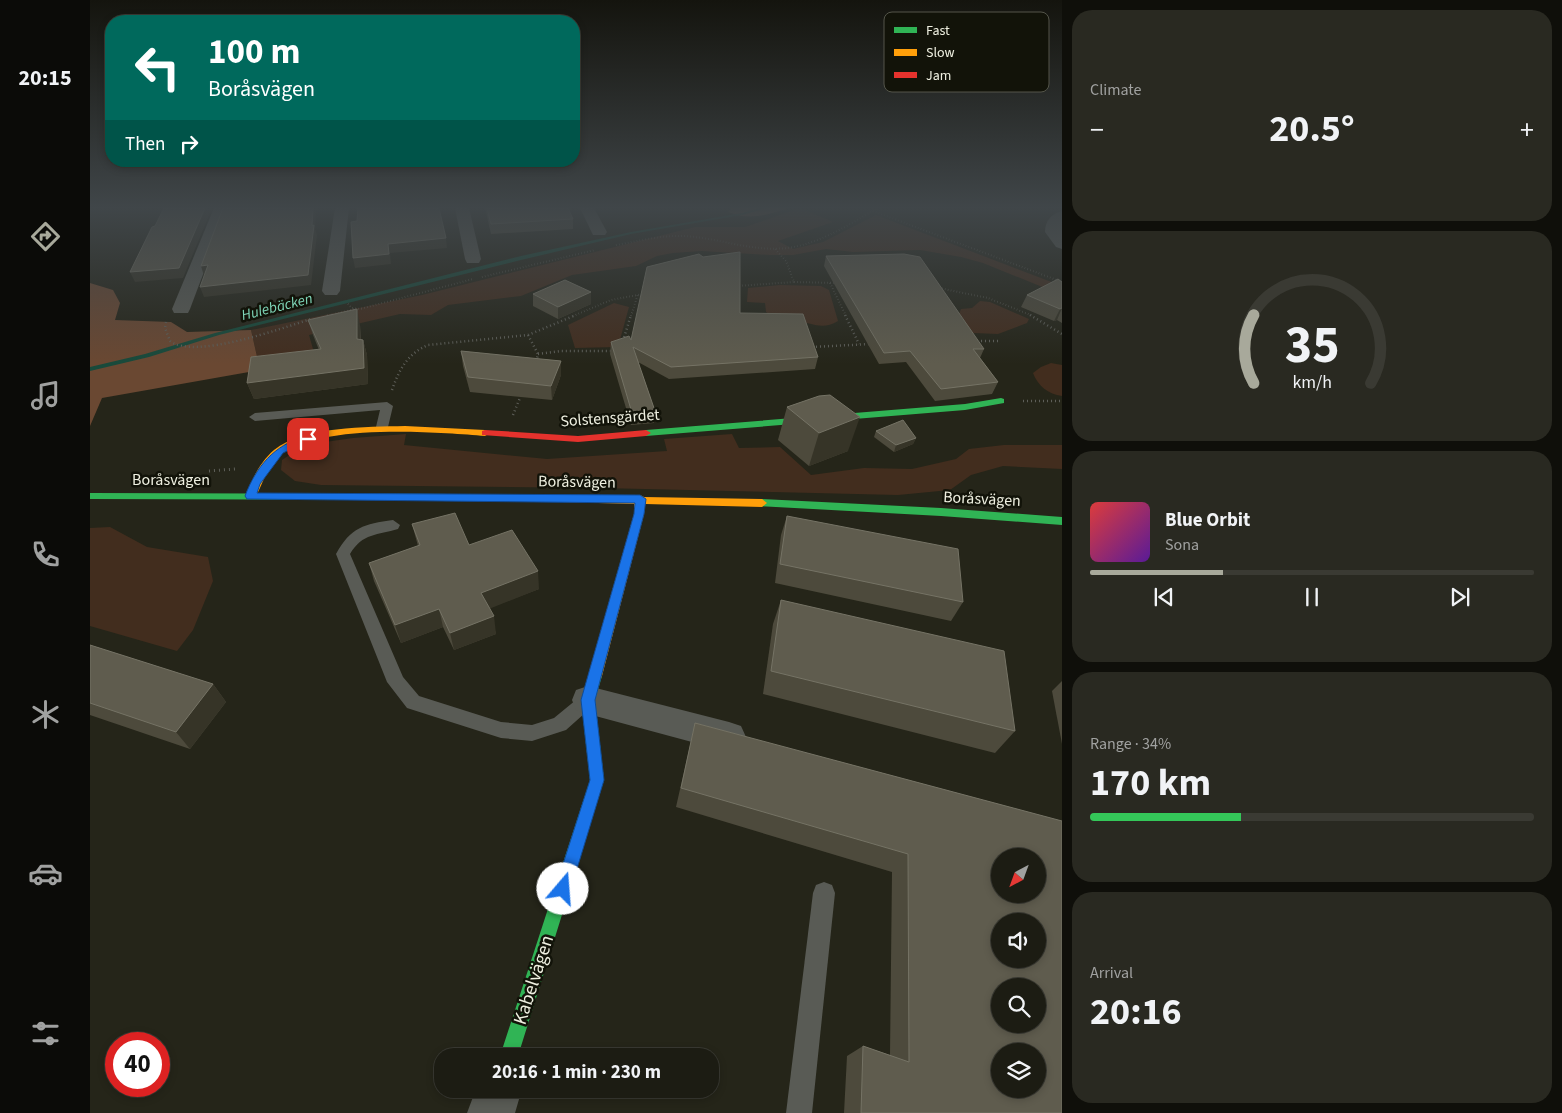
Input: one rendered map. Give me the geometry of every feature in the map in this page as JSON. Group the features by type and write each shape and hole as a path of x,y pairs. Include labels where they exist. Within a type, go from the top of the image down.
{"street":[{"path":"181,309 200,260"},
{"path":"331,291 335,260"},
{"name":"Solstensgärdet","path":"250,496 255,483 280,450 291,444 346,430 382,427 443,428 503,436 578,439 965,407 1001,401"},
{"name":"Boråsvägen","path":"90,496 640,499 990,514 1062,520"},
{"name":"Kabelvägen","path":"512,1048 597,780 588,700 639,514 640,499"},
{"path":"588,700 762,746"},
{"path":"491,1113 496,1098"}],"lane":[{"path":"255,416 387,406 382,427"},
{"path":"394,525 365,529 350,541 343,554 396,682 413,702 501,730 532,733 560,724 588,700"},
{"path":"800,1113 824,893"}],"path":[{"path":"176,344 187,347 237,340 554,260"},
{"path":"785,260 794,282"},
{"path":"1003,260 1062,282"},
{"path":"731,286 794,282 839,283"},
{"path":"830,283 859,344"},
{"path":"938,288 974,293 1045,322 1062,334"},
{"path":"623,341 638,294"},
{"path":"387,406 398,373 410,354 418,348 428,345 528,335 611,300 645,294"},
{"path":"352,308 356,309"},
{"path":"528,335 538,354 533,369"},
{"path":"973,341 1001,341"},
{"path":"804,348 879,343"},
{"path":"538,354 561,351 620,351"},
{"path":"503,436 526,386"},
{"path":"1001,401 1062,401"}],"shaded area":[{"path":"563,260 649,260 636,266 572,275 521,296 448,305 431,315 400,314 309,335 317,363 260,370 251,330 422,295"},
{"path":"972,260 994,260 1062,286 1062,295"},
{"path":"90,283 113,290 120,303 115,320 171,322 187,332 251,330 260,370 102,398 90,426"},
{"path":"780,285 821,286 829,290 838,321 823,326 781,318 766,312 765,303 747,302 748,288"},
{"path":"980,301 990,302 1029,319 1027,323 998,334 973,333 959,314 961,309 972,308"},
{"path":"614,303 629,307 618,347 575,348 568,325"},
{"path":"1051,363 1062,365 1062,396 1044,389 1033,373"},
{"path":"406,434 404,445 547,459 667,451 664,439 732,434 739,448 780,447 811,475 864,468 912,469 956,459 969,449 1004,445 1062,445 1062,469 1003,466 971,475 950,490 898,495 601,488 321,485 295,481 281,470 282,460 304,445 353,438"},
{"path":"110,527 147,547 208,557 213,581 193,630 177,651 90,626 90,528"}],"building":[{"path":"136,260 182,260 179,268 130,272"},
{"path":"203,260 310,260 308,275 200,287 208,265 201,266"},
{"path":"675,260 740,260 740,313 803,314 818,357 671,367 633,347 655,411 632,413 611,342 629,336 631,340 647,267"},
{"path":"828,260 922,260 984,349 973,349 998,382 941,389 910,351 884,353"},
{"path":"1058,279 1062,282 1062,308 1060,309 1027,295"},
{"path":"565,280 591,292 558,307 533,294"},
{"path":"357,309 357,339 363,340 364,368 247,383 251,357 321,349 308,320"},
{"path":"461,351 561,361 551,386 468,377"},
{"path":"830,395 860,417 819,433 787,407 819,396"},
{"path":"903,420 916,438 896,445 876,431"},
{"path":"455,513 469,545 512,530 538,571 481,593 494,616 450,633 439,609 395,625 369,563 420,545 412,524"},
{"path":"787,516 958,549 963,602 780,564"},
{"path":"781,600 1004,651 1015,731 771,671"},
{"path":"90,645 213,684 176,732 90,703"},
{"path":"695,723 1062,821 1062,1113 861,1113 863,1046 909,1062 908,854 681,788"}],"waterway":[{"name":"Hulebäcken","path":"90,369 147,356 217,334 513,260"}],"traffic: fast":[{"path":"646,433 965,407 1001,401"},
{"path":"90,496 456,497"},
{"path":"762,503 941,512 1062,521"},
{"path":"512,1048 597,780 588,700 595,676"}],"traffic: slow":[{"path":"251,496 259,476 271,458 292,443 303,440 345,432 385,429 485,433"},
{"path":"456,497 762,503"},
{"path":"595,676 639,514 640,499"}],"traffic: jam":[{"path":"485,433 578,439 646,433"}],"route":[{"path":"308,439 291,444 280,450 255,483 250,496 640,499 639,514 588,700 597,780 563,889"}]}
